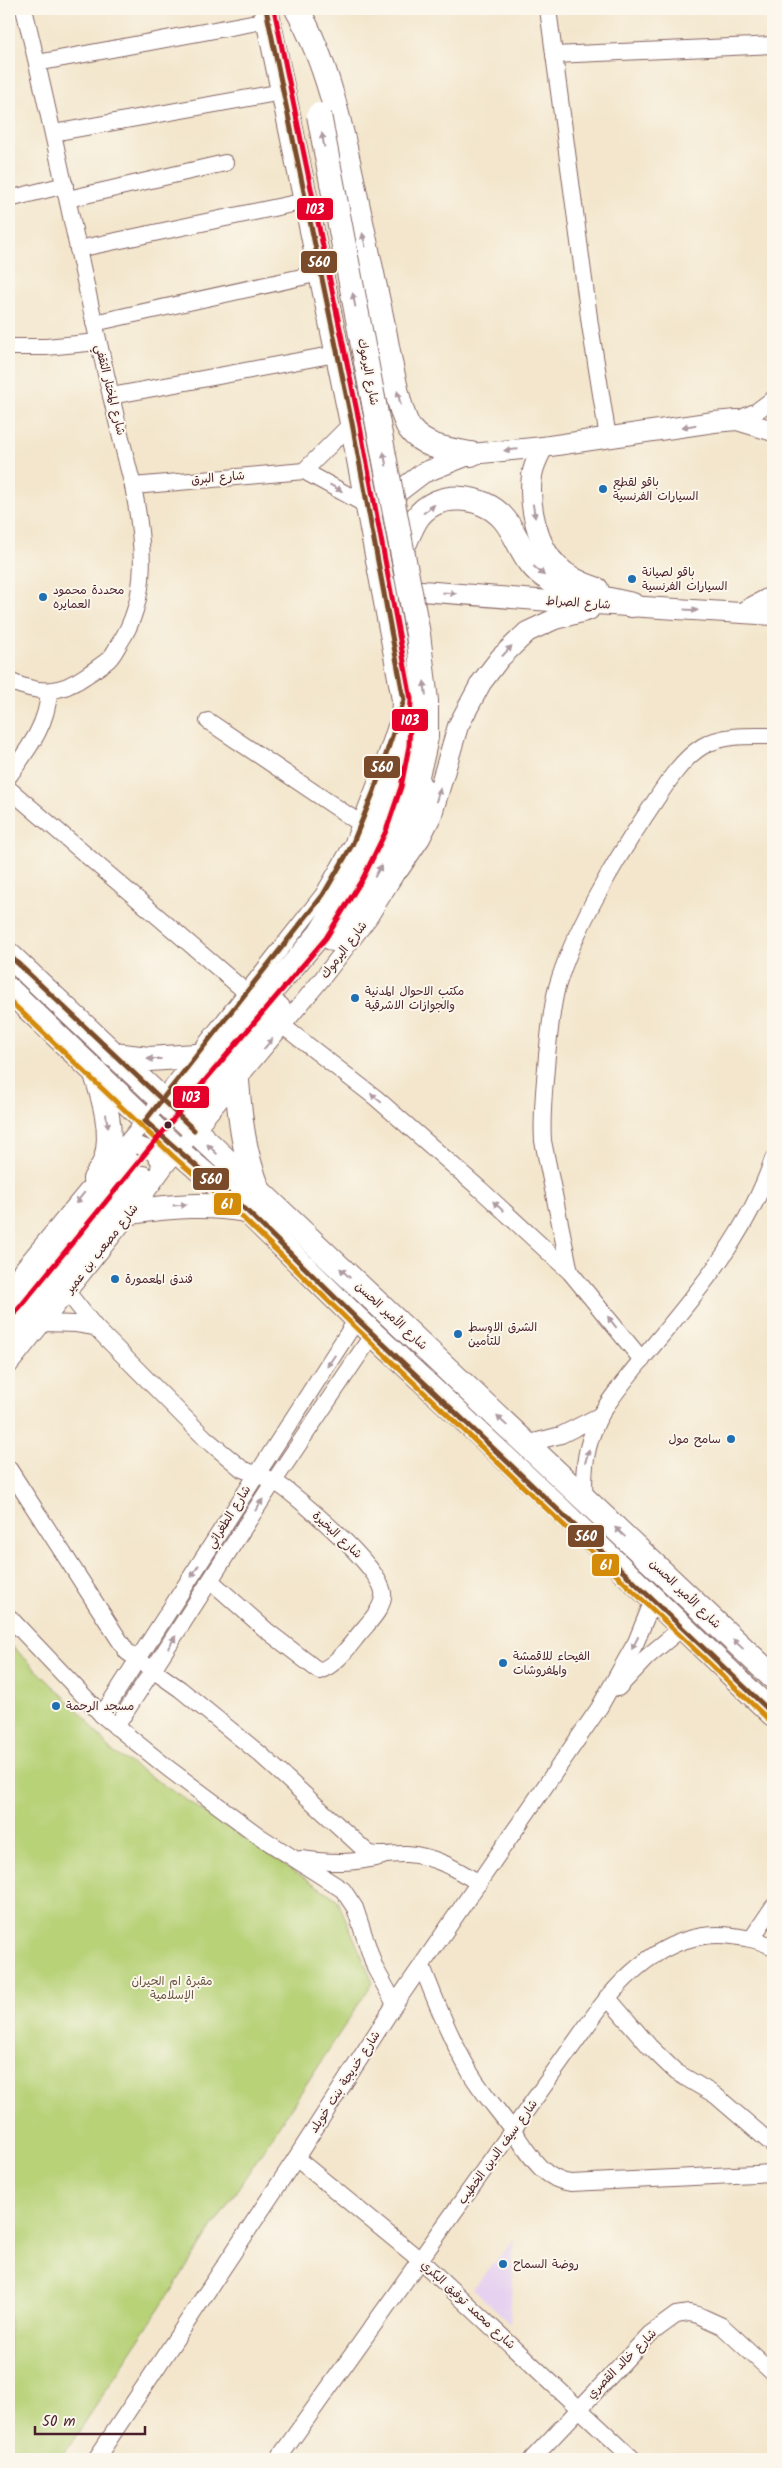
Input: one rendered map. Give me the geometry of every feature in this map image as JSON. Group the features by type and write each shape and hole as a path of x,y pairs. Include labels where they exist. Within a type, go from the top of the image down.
{"highway":[{"name":"شارع اليرموك","path":"200,1088 335,937 363,898 411,819 426,737 426,701 418,634 297,9"},
{"path":"297,9 310,33 330,91 345,146 392,369 408,428 420,440 431,445 472,454"},
{"name":"شارع اليرموك","path":"200,1088 320,934 356,876 379,828 394,786 402,745 404,700 369,510 267,14"},
{"path":"402,549 418,517 439,501 465,498 489,506 504,519 521,551 543,575 565,587 642,606"},
{"name":"شارع الأمير الحسن","path":"9,955 194,1131 253,1202 365,1326 654,1598 773,1714"},
{"name":"شارع الأمير الحسن","path":"9,990 178,1151 253,1202 526,1444 773,1677"},
{"path":"113,1055 150,1059 196,1056"},
{"path":"95,1179 106,1159 108,1132 102,1093 96,1074"},
{"path":"132,1212 186,1204 226,1206 253,1202 248,1161 241,1127 237,1081"},
{"name":"شارع مصعب بن عمير","path":"9,1308 138,1166"},
{"name":"شارع مصعب بن عمير","path":"9,1344 138,1166"}],"main road":[{"path":"369,510 423,473 472,454 542,447 738,420 773,431"},
{"path":"542,447 534,466 531,489 535,518 546,551 556,564 574,578 642,606"},
{"name":"شارع الصراط","path":"383,588 773,615"},
{"path":"740,613 773,596"},
{"path":"399,869 420,838 432,814 458,726 480,683 500,658 527,632 555,619 607,605"}],"street":[{"name":"شارع المختار الثقفي","path":"9,681 25,688 50,692 77,682 110,659 126,634 137,606 142,578 139,517 133,486 98,342 24,9"},
{"path":"548,9 589,316 608,438"},
{"path":"37,63 267,14"},
{"path":"554,55 773,45"},
{"path":"53,133 282,92"},
{"path":"9,199 66,192 225,163"},
{"path":"78,249 306,201"},
{"path":"94,323 320,273"},
{"path":"9,347 46,347 98,342"},
{"path":"111,396 336,354"},
{"path":"738,420 757,411 773,399"},
{"path":"352,423 304,471 369,510"},
{"name":"شارع البرق","path":"133,486 304,471"},
{"path":"9,776 34,740 44,721 48,710 50,692"},
{"name":"شارع اليرموك","path":"194,1131 200,1088 196,1056 323,894 347,854 385,760 404,700"},
{"path":"208,721 360,824"},
{"path":"570,1272 543,1141 542,1121 551,1020 557,987 590,910 623,850 678,770 702,746 718,740 739,736 773,736"},
{"path":"9,789 247,993"},
{"name":"شارع اليرموك","path":"162,1102 200,1088 237,1081 368,918 399,869 411,819"},
{"path":"283,1026 376,1098 480,1189 570,1272 642,1360"},
{"name":"شارع مصعب بن عمير","path":"9,1366 132,1212 145,1120 162,1102"},
{"name":"شارع مصعب بن عمير","path":"9,1286 95,1179 178,1151 194,1131"},
{"path":"585,1499 583,1480 586,1456 601,1415 712,1271 739,1231 761,1190 773,1159"},
{"name":"شارع البخيرة","path":"68,1293 95,1327 205,1438 242,1469 274,1481 300,1501 365,1560 382,1584 384,1597 377,1611 336,1660 326,1669 318,1671 266,1630 211,1581"},
{"path":"44,1323 69,1323 95,1327"},
{"name":"شارع الطغرائي","path":"102,1715 256,1475 365,1326"},
{"name":"شارع الطغرائي","path":"116,1727 274,1481 365,1326"},
{"path":"526,1444 561,1435 601,1415"},
{"path":"9,1469 127,1652 154,1670 260,1754 364,1850 374,1855 385,1856"},
{"name":"شارع خديجة بنت خويلد","path":"96,2459 296,2158 395,2004 599,1708 636,1642 654,1598"},
{"path":"9,1617 102,1715 116,1727 251,1830 343,1890 355,1908 375,1968 395,2004"},
{"name":"شارع خديجة بنت خويلد","path":"599,1708 647,1657 683,1627"},
{"path":"294,1858 342,1863 362,1862 397,1854 434,1858 453,1867 479,1884"},
{"path":"752,1938 773,1907"},
{"name":"شارع سيف الدين الخطيب","path":"278,2459 607,1997 625,1977 665,1948 680,1940 704,1935 752,1938 773,1947"},
{"path":"422,1966 471,2073 546,2174 558,2182 571,2183 773,2173"},
{"path":"607,1997 650,2047 676,2072 720,2099 773,2145"},
{"name":"شارع محمد توفيق البكري","path":"296,2158 420,2260 633,2459"},
{"name":"شارع خالد القصري","path":"532,2459 650,2334 665,2321 682,2314 698,2315 722,2326 773,2373"}],"shaded area":[{"name":"روضة السماح","path":"514,2240 510,2324 472,2288"}],"green space":[{"name":"مقبرة ام الحيران الإسلامية","path":"9,1643 84,1716 110,1750 337,1899 373,1982 61,2459 9,2459"}],"tunnel":[{"path":"128,1163 196,1079"}],"transit line":[{"name":"560","path":"266,9 352,423 404,700 374,791 352,845 323,895 145,1121 246,1210 357,1319 773,1714"},
{"name":"103","path":"15,1313 202,1084 326,938 363,878 386,831 401,787 409,746 411,699 359,421 274,9"},
{"name":"560","path":"9,955 194,1130"},
{"name":"61","path":"9,1000 173,1156 241,1216 768,1719"}],"place":[{"name":"باقو لقطع السيارات الفرنسية","path":"603,489"},
{"name":"باقو لصيانة السيارات الفرنسية","path":"632,579"},
{"name":"محددة محمود العمايره","path":"43,597"},
{"name":"مكتب الاحوال المدنية والجوازات الاشرقية","path":"355,998"},
{"name":"فندق المعمورة","path":"115,1279"},
{"name":"الشرق الاوسط للتأمين","path":"458,1334"},
{"name":"سامح مول","path":"731,1439"},
{"name":"الفيحاء للاقمشة والمفروشات","path":"503,1663"},
{"name":"مسجد الرحمة","path":"56,1706"},
{"name":"روضة السماح","path":"503,2264"}]}
